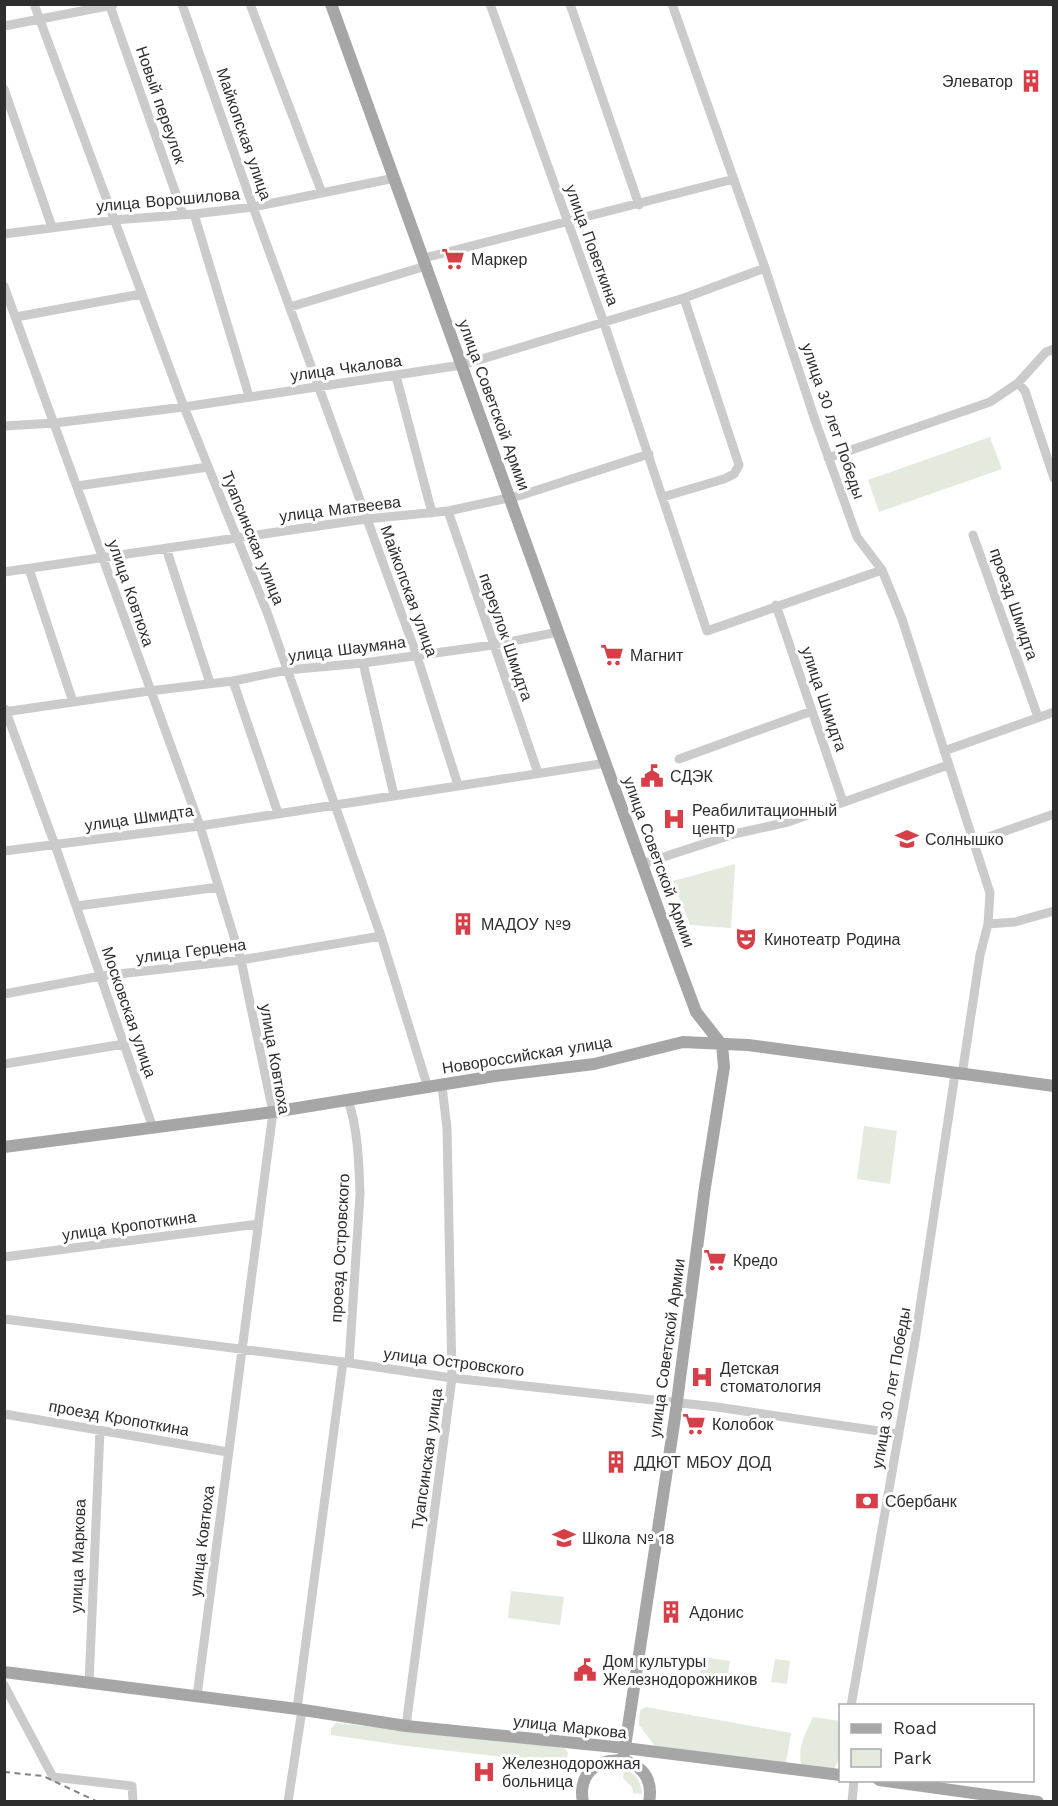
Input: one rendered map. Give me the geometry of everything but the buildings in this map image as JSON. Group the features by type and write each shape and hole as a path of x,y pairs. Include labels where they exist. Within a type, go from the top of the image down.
{"main road":[{"name":"улица Советской Армии","path":"331,4 696,1012 722,1045 724,1067 624,1754"},
{"name":"Новороссийская улица","path":"4,1147 273,1112 495,1076 594,1064 683,1042 748,1045 1053,1086"},
{"name":"улица Маркова","path":"4,1672 624,1754 839,1773"},
{"path":"583,1802 582,1788 590,1771 604,1761 624,1754 647,1778 650,1788 649,1802"},
{"path":"893,1782 1038,1802"}],"street":[{"name":"Туапсинская улица","path":"34,4 141,294 267,612 381,936 428,1088"},
{"name":"Майкопская улица","path":"182,4 417,656 459,785"},
{"path":"250,4 322,193"},
{"name":"улица Поветкина","path":"489,4 604,323 707,631 776,605"},
{"path":"570,4 639,205"},
{"name":"улица 30 лет Победы","path":"672,4 857,537 882,570 903,619 990,893 988,924 980,955 851,1704"},
{"path":"4,26 106,6"},
{"name":"Новый переулок","path":"106,6 183,214"},
{"path":"4,89 52,227"},
{"name":"улица Ворошилова","path":"4,234 113,220 254,207 395,178"},
{"path":"290,307 425,262 734,179"},
{"path":"194,214 249,396"},
{"name":"улица Чкалова","path":"4,426 55,423 184,406 462,365 684,298 765,268"},
{"name":"улица Ковтюха","path":"4,285 200,826 241,960 273,1112 197,1696"},
{"path":"16,316 141,294"},
{"path":"663,497 724,479 734,474 739,465 684,298"},
{"path":"828,458 990,402 1018,383 1046,352 1053,349"},
{"path":"396,376 432,513"},
{"path":"1018,383 1025,391 1053,478"},
{"name":"улица Матвеева","path":"4,572 366,519 448,511 510,498 649,454"},
{"path":"77,486 208,467"},
{"name":"переулок Шмидта","path":"448,511 538,773"},
{"name":"проезд Шмидта","path":"973,535 1038,717"},
{"path":"166,548 210,684"},
{"path":"29,569 73,702"},
{"path":"776,605 882,570"},
{"name":"улица Шмидта","path":"776,605 843,802"},
{"name":"улица Шаумяна","path":"5,710 234,681 288,670 417,656 493,645 558,632"},
{"path":"363,663 394,795"},
{"path":"234,681 278,813"},
{"name":"Московская улица","path":"5,710 77,906 153,1128"},
{"path":"679,759 812,711"},
{"path":"945,751 1053,712"},
{"name":"улица Шмидта","path":"4,851 200,826 606,763"},
{"path":"642,864 734,834 788,822 948,765"},
{"path":"974,842 1053,814"},
{"path":"77,906 219,887"},
{"path":"988,924 1015,922 1053,910"},
{"name":"улица Герцена","path":"4,994 101,976 241,960 381,936"},
{"path":"4,1064 124,1044"},
{"name":"Туапсинская улица","path":"406,1726 452,1378 447,1128 442,1086"},
{"name":"проезд Островского","path":"346,1363 360,1194 352,1111 348,1100"},
{"name":"улица Кропоткина","path":"4,1257 258,1224"},
{"name":"улица Островского","path":"4,1319 452,1378 717,1407 899,1434"},
{"path":"288,1802 346,1363"},
{"name":"проезд Кропоткина","path":"4,1414 228,1452"},
{"name":"улица Маркова","path":"89,1683 100,1430"},
{"path":"4,1685 53,1777 132,1786 133,1802"},
{"path":"852,1802 854,1782"}],"green space":[{"path":"990,437 1002,469 879,512 868,480"},
{"path":"735,864 731,928 690,925 673,881"},
{"path":"864,1126 897,1131 890,1184 857,1179"},
{"path":"511,1591 564,1597 560,1625 508,1618"},
{"path":"702,1657 730,1661 727,1680 700,1677"},
{"path":"775,1659 790,1661 787,1684 771,1682"},
{"path":"646,1707 791,1733 786,1764 655,1746 639,1725 640,1710"},
{"path":"813,1717 839,1721 839,1755 832,1771 802,1766 800,1754"},
{"path":"336,1723 564,1748 568,1752 566,1764 407,1746 331,1735 331,1728"},
{"path":"624,1768 637,1778 642,1794 633,1793 632,1787 623,1778"}],"railway":[{"path":"4,1772 43,1776 98,1802"}],"place":[{"name":"Элеватор","path":"1031,81"},
{"name":"Маркер","path":"453,259"},
{"name":"Магнит","path":"612,655"},
{"name":"СДЭК","path":"652,776"},
{"name":"Реабилитационный центр","path":"674,819"},
{"name":"Солнышко","path":"907,839"},
{"name":"МАДОУ №9","path":"463,924"},
{"name":"Кинотеатр Родина","path":"746,939"},
{"name":"Кредо","path":"715,1260"},
{"name":"Детская стоматология","path":"702,1377"},
{"name":"Колобок","path":"694,1424"},
{"name":"ДДЮТ МБОУ ДОД","path":"616,1462"},
{"name":"Сбербанк","path":"867,1501"},
{"name":"Школа № 18","path":"564,1538"},
{"name":"Адонис","path":"671,1612"},
{"name":"Дом культуры Железнодорожников","path":"585,1670"},
{"name":"Железнодорожная больница","path":"484,1772"}]}
